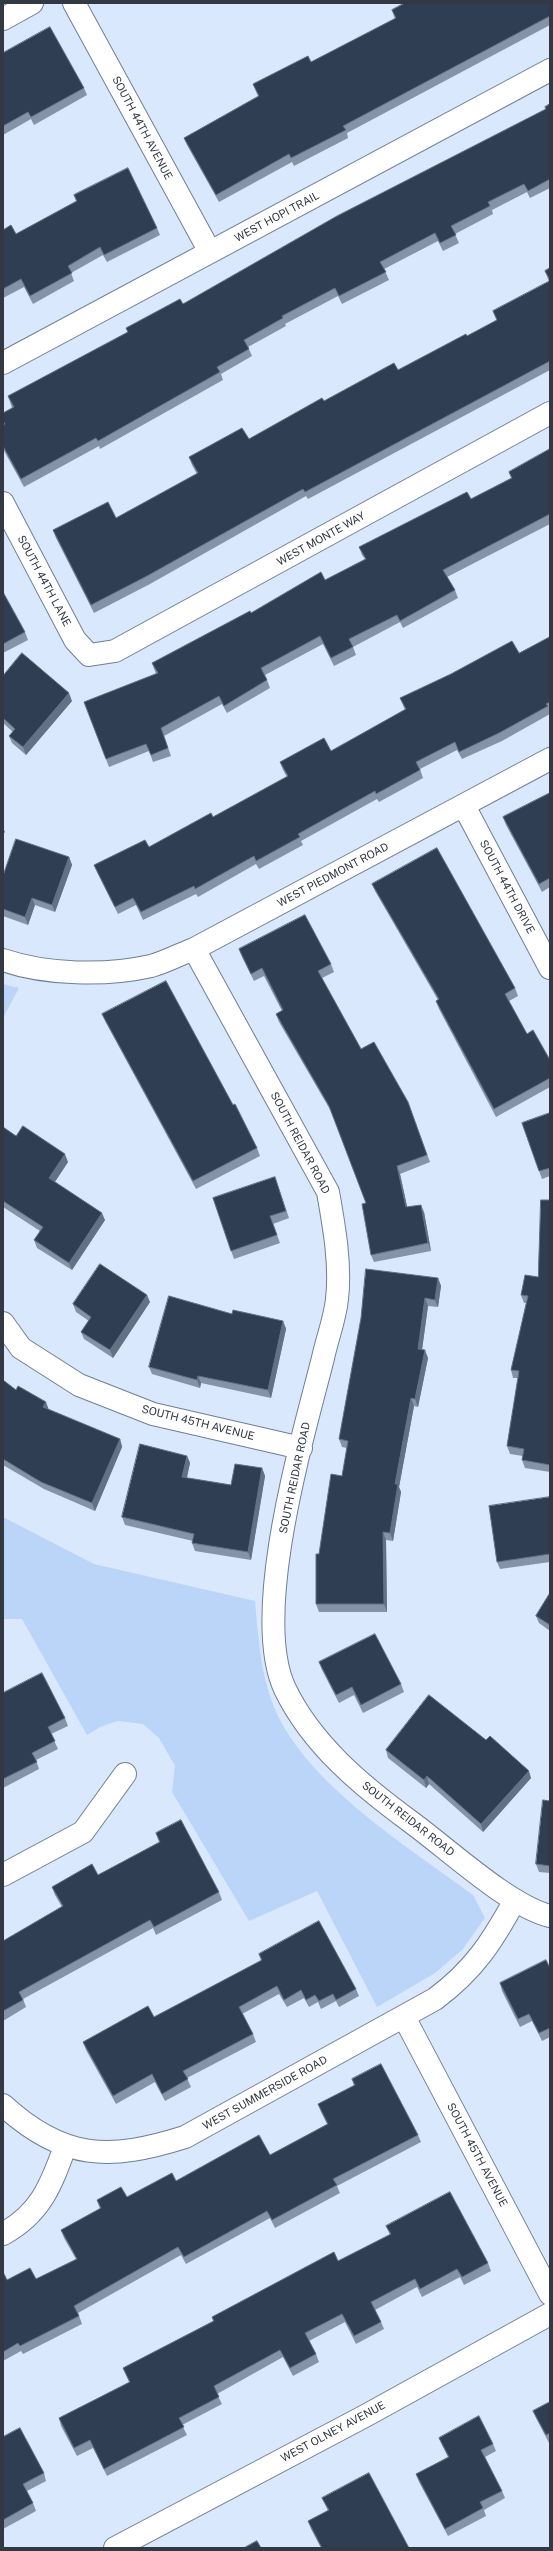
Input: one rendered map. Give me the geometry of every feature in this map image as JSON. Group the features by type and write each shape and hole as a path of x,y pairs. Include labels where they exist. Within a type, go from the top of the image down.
{"street":[{"path":"3,19 32,3"},
{"name":"SOUTH 44TH AVENUE","path":"74,3 210,252"},
{"name":"WEST HOPI TRAIL","path":"3,363 550,70"},
{"name":"WEST MONTE WAY","path":"88,655 115,651 550,413"},
{"name":"SOUTH 44TH LANE","path":"3,503 75,640 88,655"},
{"name":"WEST PIEDMONT ROAD","path":"3,960 52,971 109,971 152,966 194,949 550,759"},
{"name":"SOUTH 44TH DRIVE","path":"464,806 550,968"},
{"name":"SOUTH REIDAR ROAD","path":"194,949 328,1192 336,1236 337,1299 301,1448 280,1547 273,1611 274,1645 284,1687 302,1717 323,1746 375,1795 515,1900 550,1916"},
{"name":"SOUTH 45TH AVENUE","path":"3,1322 21,1348 79,1385 153,1414 301,1448"},
{"path":"3,1875 83,1832 125,1774"},
{"name":"WEST SUMMERSIDE ROAD","path":"65,2147 117,2152 152,2147 185,2137 435,1999 459,1981 494,1938 515,1900"},
{"name":"SOUTH 45TH AVENUE","path":"404,2016 550,2294"},
{"path":"3,2105 21,2121 65,2147 47,2193 32,2212 3,2234"},
{"name":"WEST OLNEY AVENUE","path":"115,2548 365,2416 550,2314"}],"shaded area":[{"path":"3,984 19,988 3,1018"},
{"path":"3,1517 94,1564 255,1601 264,1675 271,1699 285,1728 305,1756 329,1783 357,1809 387,1833 473,1895 485,1918 462,1950 435,1973 377,2007 317,1891 249,1921 172,1792 175,1766 159,1738 143,1724 118,1721 100,1727 87,1735 22,1619 3,1619"}],"building":[{"path":"405,3 550,3 550,16 343,126 346,130 291,158 289,154 216,195 184,138 259,96 253,84 308,56 311,62 396,18 392,10"},
{"path":"50,27 84,88 31,117 28,112 3,126 3,53"},
{"path":"550,104 550,179 528,191 524,184 488,202 490,206 451,226 456,235 440,243 435,233 380,262 386,272 339,296 335,288 282,316 283,318 244,340 249,349 217,367 220,372 98,441 96,438 21,479 3,446 3,425 5,424 3,421 3,413 14,407 8,396 128,332 126,328 180,299 183,304 337,216 546,109 545,107"},
{"path":"128,168 157,228 104,255 100,247 68,266 72,273 30,296 21,279 3,289 3,230 11,225 16,234 77,201 74,195"},
{"path":"550,268 550,280 545,271"},
{"path":"550,281 550,361 305,492 303,489 147,576 91,605 53,530 108,502 116,518 198,473 189,457 242,428 249,439 322,398 324,401 394,363 398,370 466,334 467,336 497,320 493,311"},
{"path":"550,449 550,514 443,570 455,590 400,621 397,615 349,639 353,647 331,658 320,636 261,668 267,680 224,706 219,696 161,728 168,748 151,755 146,744 106,759 84,702 158,673 152,663 250,611 251,613 321,572 325,580 366,559 359,547 467,492 471,499 512,478 509,472"},
{"path":"3,592 25,632 3,644"},
{"path":"550,637 550,702 546,704 548,706 499,733 459,752 455,742 416,762 420,770 376,794 375,791 298,834 300,837 256,861 254,856 195,889 194,886 141,912 133,898 115,907 94,865 145,840 149,847 211,813 213,817 288,776 280,762 324,738 331,751 406,709 400,698 451,674 512,641 519,653"},
{"path":"22,653 69,693 23,747 9,736 15,729 3,718 3,676"},
{"path":"550,793 550,878 539,884 503,817"},
{"path":"16,839 69,857 52,905 32,898 25,917 3,909 3,876"},
{"path":"437,848 515,988 505,994 527,1034 533,1030 550,1060 550,1078 494,1109 436,1001 439,999 372,884"},
{"path":"305,915 331,964 318,971 361,1049 374,1042 408,1102 427,1155 397,1166 406,1207 421,1205 428,1243 371,1255 362,1204 366,1203 329,1106 276,1014 283,1010 262,968 251,974 239,949"},
{"path":"166,981 233,1105 235,1104 257,1148 193,1181 102,1014"},
{"path":"550,1113 550,1168 539,1171 522,1123"},
{"path":"23,1126 65,1154 49,1178 102,1213 69,1263 34,1240 43,1227 3,1201 3,1127 16,1136"},
{"path":"275,1177 286,1211 270,1216 277,1235 231,1251 213,1198"},
{"path":"541,1200 550,1200 550,1465 522,1460 524,1449 507,1446 519,1371 511,1370 528,1296 521,1295 525,1275 538,1277"},
{"path":"100,1264 147,1295 110,1350 81,1332 91,1317 73,1304"},
{"path":"366,1269 438,1278 435,1300 425,1298 418,1349 425,1350 415,1399 411,1398 395,1484 398,1484 390,1533 383,1532 384,1604 316,1604 316,1554 319,1554 331,1474 342,1476 348,1441 339,1439 361,1318"},
{"path":"169,1296 232,1314 233,1310 283,1321 268,1390 198,1376 197,1380 149,1367"},
{"path":"3,1380 16,1390 18,1386 46,1402 43,1407 120,1439 92,1503 41,1482 3,1459"},
{"path":"140,1444 187,1456 182,1477 231,1485 235,1464 262,1468 248,1552 192,1543 194,1534 122,1517"},
{"path":"550,1497 550,1554 497,1562 489,1506"},
{"path":"550,1593 550,1625 536,1616"},
{"path":"375,1634 401,1684 361,1705 352,1687 336,1695 319,1662"},
{"path":"42,1673 65,1718 48,1727 55,1741 32,1753 37,1762 3,1779 3,1693"},
{"path":"429,1695 486,1740 490,1736 529,1771 481,1824 427,1776 424,1780 386,1750"},
{"path":"543,1800 550,1801 550,1866 536,1864"},
{"path":"181,1820 219,1892 154,1927 150,1920 19,1992 23,2000 3,2011 3,1941 63,1906 52,1887 92,1864 98,1875 160,1842 156,1833"},
{"path":"319,1921 356,1989 336,2000 333,1994 319,2001 315,1995 306,2000 301,1990 284,2000 277,1986 239,2007 253,2034 183,2071 188,2079 162,2094 152,2074 113,2096 83,2042 148,2006 154,2017 262,1960 259,1954"},
{"path":"546,1960 550,1968 550,2028 539,2033 529,2014 518,2019 500,1983"},
{"path":"381,2064 418,2135 333,2179 337,2185 272,2220 267,2211 184,2257 178,2247 74,2306 79,2316 20,2346 18,2343 3,2352 3,2272 7,2280 30,2268 36,2279 77,2259 61,2230 101,2208 97,2200 121,2187 127,2197 172,2173 176,2181 259,2135 270,2155 328,2124 318,2104 355,2085 352,2079"},
{"path":"450,2192 488,2263 462,2277 457,2269 420,2289 415,2279 371,2302 381,2322 354,2336 342,2314 305,2333 316,2354 290,2368 280,2350 214,2386 219,2397 179,2418 184,2427 104,2469 90,2440 74,2448 59,2418 130,2382 123,2368 214,2321 212,2317 334,2252 338,2261 391,2234 386,2226"},
{"path":"550,2402 550,2433 546,2435 533,2411"},
{"path":"479,2416 493,2444 481,2450 502,2491 480,2502 483,2508 445,2529 416,2474 449,2457 439,2438"},
{"path":"20,2428 44,2473 23,2484 33,2503 3,2520 3,2437"},
{"path":"369,2473 409,2548 322,2548 308,2521 329,2510 322,2498"},
{"path":"257,2541 261,2548 244,2548"}]}
